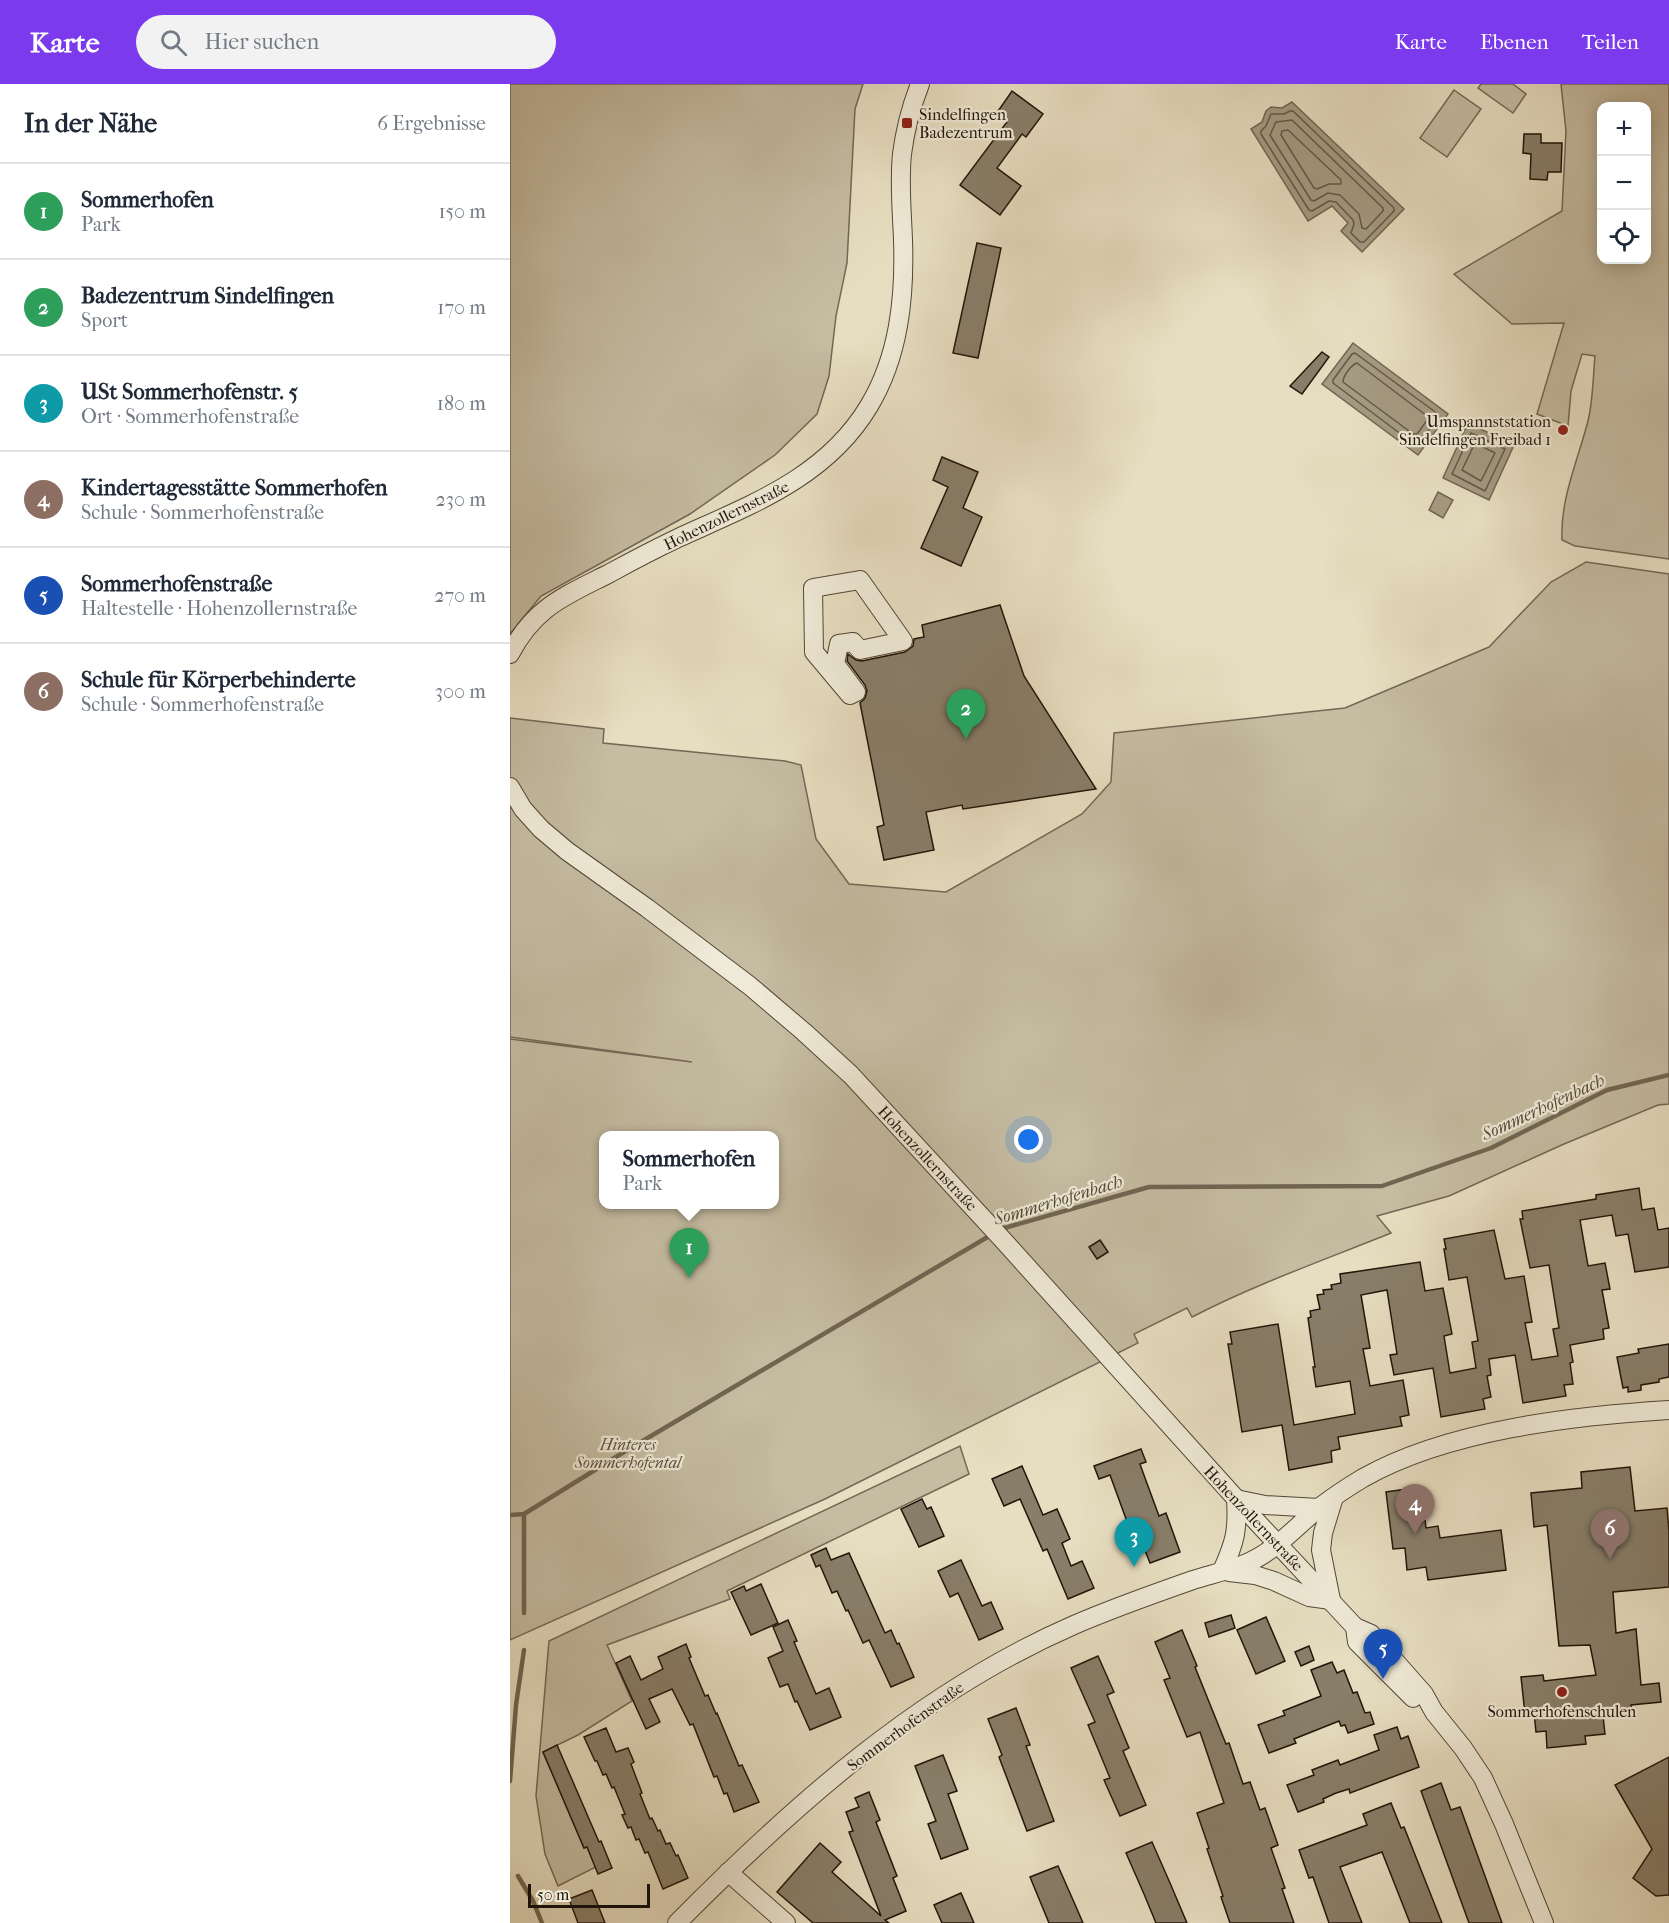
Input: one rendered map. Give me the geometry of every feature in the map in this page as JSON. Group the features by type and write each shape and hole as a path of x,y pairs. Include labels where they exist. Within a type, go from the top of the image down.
{"street":[{"name":"Hohenzollernstraße","path":"510,654 523,632 544,609 676,539 755,504 786,487 830,455 858,422 882,383 893,352 900,320 904,257 902,154 907,123 920,84"},
{"path":"860,580 903,641 860,650 853,642 839,644 835,664 856,692 850,695 814,652 813,588 860,580"},
{"name":"Hohenzollernstraße","path":"510,787 541,830 705,950 804,1032 872,1097 1355,1627 1357,1642 1415,1700 1434,1712 1463,1748 1483,1778 1544,1923"},
{"name":"Sommerhofenstraße","path":"677,1923 795,1809 908,1720 987,1668 1073,1625 1150,1594 1242,1566 1271,1550 1326,1503 1364,1478 1418,1453 1522,1426 1617,1413 1669,1410"},
{"path":"1236,1499 1265,1505 1326,1503 1321,1550 1330,1600 1309,1597 1255,1575 1222,1571 1236,1537 1238,1519 1236,1499"},
{"path":"728,1872 786,1923"}],"green space":[{"path":"510,84 863,84 855,109 847,263 836,316 829,376 817,414 775,455 690,514 541,596 510,634"},
{"path":"1481,84 1513,84 1526,94 1513,113 1478,88"},
{"path":"1561,84 1669,84 1669,559 1575,546 1562,540 1567,495 1590,413 1595,356 1582,354 1571,391 1568,426 1537,414 1564,323 1512,324 1454,274 1562,211 1566,131"},
{"path":"1454,90 1481,109 1447,157 1420,138"},
{"name":"Hinteres Sommerhofental","path":"1586,562 1669,574 1669,1104 1658,1105 1564,1144 1449,1196 1377,1216 1391,1233 1265,1283 1192,1317 1187,1308 1134,1334 1138,1343 825,1499 510,1640 510,1039 692,1062 510,1037 510,718 604,729 603,743 785,761 801,765 816,839 849,884 946,892 1082,814 1111,782 1114,733 1345,708 1489,647 1551,582"},
{"path":"960,1446 969,1474 727,1591 730,1599 607,1645 632,1701 578,1735 543,1752 584,1848 587,1847 596,1867 558,1886 545,1854 536,1796 549,1641"}],"water":[{"path":"1292,102 1404,209 1362,252 1341,231 1348,223 1332,206 1308,221 1251,129 1262,122 1266,111 1271,107 1282,108"},
{"path":"1353,343 1448,414 1418,455 1322,384"},
{"path":"1468,423 1514,445 1489,500 1443,478"},
{"path":"1438,492 1453,500 1443,518 1429,510"}],"building":[{"path":"1012,91 1043,114 1026,137 1022,134 997,168 1021,186 1000,215 960,185 1007,122 996,114"},
{"path":"1524,134 1541,134 1541,143 1562,143 1561,172 1548,172 1547,180 1530,179 1531,154 1523,153"},
{"path":"977,243 1001,248 978,358 953,353"},
{"path":"1322,352 1329,357 1302,394 1290,386"},
{"path":"942,457 978,472 963,508 982,517 961,566 921,548 948,487 933,480"},
{"path":"1000,605 1024,676 1096,789 963,809 962,805 926,812 934,850 884,860 877,827 884,825 860,703 867,691 847,661 848,654 862,661 905,652 913,646 914,639 924,637 922,625"},
{"path":"1639,1188 1642,1210 1654,1208 1658,1230 1669,1228 1669,1267 1635,1272 1628,1234 1616,1236 1612,1215 1580,1220 1588,1266 1605,1263 1610,1289 1602,1290 1609,1328 1603,1329 1604,1339 1570,1345 1573,1384 1564,1385 1566,1396 1523,1403 1515,1355 1489,1359 1491,1375 1487,1376 1491,1397 1483,1399 1485,1409 1441,1417 1433,1368 1394,1375 1390,1355 1397,1354 1387,1290 1361,1295 1370,1348 1363,1349 1370,1386 1403,1380 1409,1415 1400,1417 1402,1426 1338,1437 1340,1449 1331,1451 1332,1462 1289,1470 1282,1425 1242,1432 1228,1344 1232,1344 1230,1332 1278,1324 1294,1425 1355,1414 1350,1381 1316,1387 1313,1367 1315,1367 1308,1318 1311,1317 1310,1311 1320,1309 1317,1295 1324,1294 1323,1290 1332,1289 1331,1285 1341,1283 1340,1274 1420,1262 1425,1291 1443,1288 1452,1334 1444,1336 1450,1373 1476,1368 1472,1342 1478,1341 1467,1277 1449,1280 1444,1239 1494,1230 1505,1279 1524,1276 1532,1322 1525,1323 1532,1360 1558,1356 1553,1329 1559,1328 1549,1265 1530,1268 1520,1219 1523,1219 1522,1211 1596,1199 1596,1195"},
{"path":"1100,1240 1108,1252 1097,1259 1089,1247"},
{"path":"1669,1344 1669,1377 1659,1379 1659,1382 1641,1385 1641,1390 1628,1392 1628,1387 1623,1388 1617,1357 1639,1353 1638,1349"},
{"path":"1141,1449 1146,1462 1140,1464 1159,1516 1166,1513 1180,1552 1150,1563 1135,1525 1129,1527 1110,1475 1099,1479 1094,1466"},
{"path":"1022,1466 1043,1515 1057,1509 1070,1539 1062,1543 1071,1566 1082,1561 1094,1588 1068,1599 1047,1549 1043,1551 1020,1499 1004,1506 992,1479"},
{"path":"1630,1467 1635,1511 1667,1508 1669,1587 1613,1592 1616,1633 1636,1629 1641,1685 1659,1683 1661,1702 1631,1705 1632,1713 1603,1716 1605,1734 1585,1736 1586,1744 1547,1748 1546,1731 1536,1732 1534,1713 1525,1714 1521,1677 1543,1675 1544,1681 1596,1675 1590,1645 1559,1646 1547,1525 1534,1527 1531,1493 1582,1488 1581,1472"},
{"path":"1421,1487 1426,1528 1438,1526 1440,1538 1501,1530 1506,1570 1428,1580 1426,1567 1407,1570 1405,1548 1393,1549 1386,1492"},
{"path":"922,1499 927,1509 931,1507 944,1536 919,1547 901,1509"},
{"path":"826,1548 831,1560 849,1553 885,1633 891,1630 914,1677 891,1687 869,1640 863,1643 837,1591 832,1593 820,1565 816,1567 811,1555"},
{"path":"961,1560 982,1606 991,1602 1003,1629 979,1640 958,1593 950,1597 938,1571"},
{"path":"761,1584 778,1623 751,1635 731,1592 744,1586 746,1591"},
{"path":"1231,1615 1235,1628 1209,1637 1205,1623"},
{"path":"1266,1617 1285,1661 1256,1674 1237,1630"},
{"path":"788,1620 797,1641 794,1642 816,1694 829,1688 841,1717 810,1730 788,1684 780,1687 768,1658 783,1651 773,1627"},
{"path":"1182,1630 1226,1744 1229,1743 1243,1784 1250,1782 1260,1810 1265,1808 1278,1845 1271,1848 1294,1923 1230,1923 1197,1813 1224,1803 1200,1732 1187,1737 1164,1680 1170,1678 1155,1642"},
{"path":"686,1644 691,1657 689,1658 705,1696 708,1695 739,1766 742,1765 759,1802 734,1812 727,1793 724,1794 717,1776 714,1777 693,1724 690,1725 672,1689 649,1699 660,1722 646,1729 616,1663 630,1656 641,1680 663,1669 658,1657"},
{"path":"1309,1646 1314,1660 1301,1666 1295,1652"},
{"path":"1098,1656 1114,1692 1107,1695 1129,1748 1123,1751 1146,1805 1120,1816 1104,1780 1110,1778 1088,1725 1095,1722 1071,1668"},
{"path":"1332,1662 1337,1673 1344,1670 1353,1693 1357,1692 1365,1713 1370,1712 1374,1724 1348,1733 1345,1725 1341,1726 1339,1721 1294,1739 1296,1743 1269,1753 1258,1725 1285,1715 1283,1711 1321,1696 1311,1670"},
{"path":"1016,1708 1030,1745 1026,1746 1054,1821 1027,1831 999,1757 1002,1755 988,1719"},
{"path":"1397,1727 1401,1739 1408,1736 1419,1767 1350,1793 1349,1789 1336,1793 1323,1799 1324,1802 1298,1812 1287,1785 1314,1775 1312,1770 1338,1760 1340,1765 1379,1750 1374,1735"},
{"path":"606,1728 616,1752 628,1748 634,1762 631,1764 642,1793 640,1794 650,1819 652,1818 658,1831 660,1830 666,1844 670,1843 676,1856 678,1855 688,1878 663,1889 648,1852 645,1853 639,1839 636,1840 631,1827 628,1828 614,1787 612,1788 606,1774 603,1775 584,1737"},
{"path":"557,1745 612,1868 598,1874 587,1847 584,1848 543,1752"},
{"path":"943,1755 957,1791 948,1794 968,1849 941,1859 928,1824 936,1821 915,1766"},
{"path":"1669,1757 1669,1895 1656,1896 1633,1878 1652,1849 1615,1785"},
{"path":"1441,1783 1451,1810 1460,1807 1502,1923 1469,1923 1421,1791"},
{"path":"869,1792 880,1820 876,1822 897,1876 893,1878 906,1911 885,1920 889,1923 813,1923 777,1892 820,1843 841,1862 832,1872 881,1916 849,1832 853,1831 846,1812 859,1807 855,1798"},
{"path":"1391,1803 1401,1828 1404,1827 1442,1923 1410,1923 1382,1852 1340,1867 1362,1923 1329,1923 1313,1877 1309,1878 1299,1850 1367,1825 1363,1814"},
{"path":"1152,1842 1187,1923 1156,1923 1126,1853"},
{"path":"1058,1866 1083,1923 1049,1923 1030,1877"},
{"path":"592,1890 605,1923 578,1923 569,1899"},
{"path":"961,1893 974,1923 942,1923 934,1905"}],"waterway":[{"name":"Sommerhofenbach","path":"1001,1229 1149,1187 1382,1186 1491,1148 1607,1090 1669,1075"},
{"name":"Sommerhofenbach","path":"510,1515 524,1514 624,1452 991,1235"},
{"path":"524,1514 524,1613"},
{"path":"510,1781 516,1705 524,1650"},
{"path":"518,1876 533,1901 542,1923"}],"place":[{"name":"Sindelfingen Badezentrum","path":"907,123"},
{"name":"Umspannststation Sindelfingen Freibad 1","path":"1563,430"},
{"name":"Badezentrum Sindelfingen","path":"966,739"},
{"name":"Sommerhofen","path":"689,1278"},
{"name":"Kindertagesstätte Sommerhofen","path":"1415,1534"},
{"name":"Schule für Körperbehinderte","path":"1610,1559"},
{"name":"USt Sommerhofenstr. 5","path":"1134,1567"},
{"name":"Sommerhofenstraße","path":"1383,1679"},
{"name":"Sommerhofenschulen","path":"1562,1692"}]}
